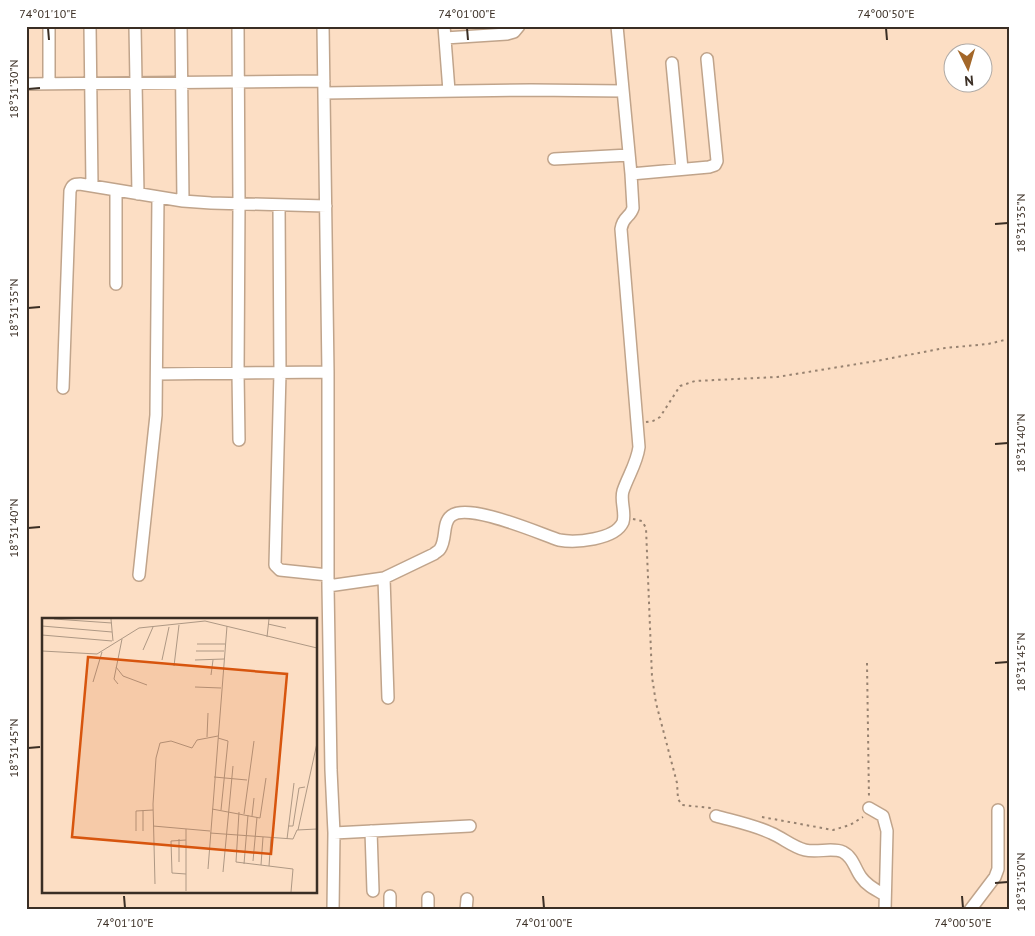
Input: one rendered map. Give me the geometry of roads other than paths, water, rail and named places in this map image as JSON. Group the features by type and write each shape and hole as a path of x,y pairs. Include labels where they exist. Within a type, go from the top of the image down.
{"street":[{"path":"49,26 50,84"},
{"path":"90,26 92,186"},
{"path":"135,26 138,194"},
{"path":"181,26 183,201"},
{"path":"238,26 239,440"},
{"path":"323,26 328,372 328,580 331,770 334,833 333,910"},
{"path":"449,91 444,32 482,31 507,34 514,32 519,26"},
{"path":"278,205 280,373 275,565 280,570 328,580 384,578 434,554 442,544 447,521 451,516 464,512 492,516 558,540 582,541 609,534 623,522 623,491 635,464 638,451 621,229 622,222 632,212 633,208 616,26"},
{"path":"631,174 709,167 717,161 707,59"},
{"path":"672,63 682,170"},
{"path":"26,84 324,81"},
{"path":"324,94 531,90 623,91"},
{"path":"554,159 629,155"},
{"path":"63,388 71,187 76,184 92,186 183,201 326,206"},
{"path":"116,190 116,284"},
{"path":"138,575 156,425 158,197"},
{"path":"157,374 328,372"},
{"path":"384,578 388,698"},
{"path":"869,808 883,816 886,824 884,910"},
{"path":"970,910 995,878 998,869 998,810"},
{"path":"714,812 769,832 804,850 832,850 845,853 866,883 885,895"},
{"path":"334,833 470,826"},
{"path":"371,831 374,891"},
{"path":"390,896 390,910"},
{"path":"428,898 428,910"}]}
